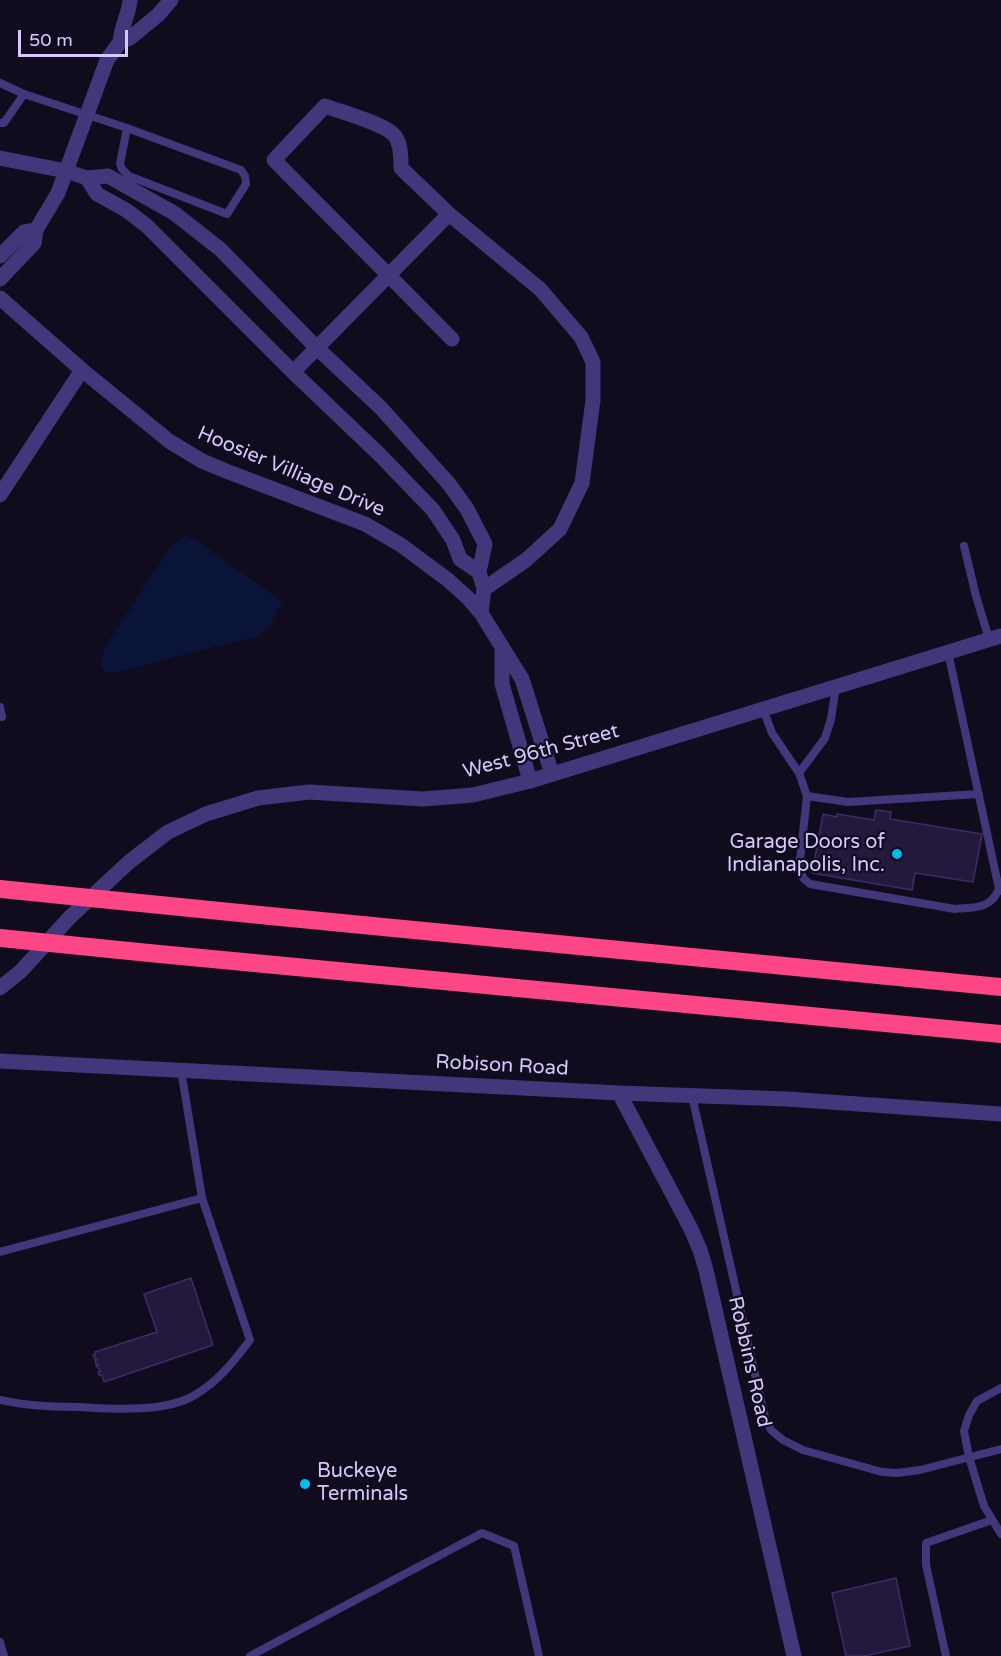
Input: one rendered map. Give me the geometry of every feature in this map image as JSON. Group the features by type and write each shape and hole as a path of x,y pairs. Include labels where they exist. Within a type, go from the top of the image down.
{"highway":[{"path":"0,889 1001,987"},
{"path":"0,938 1001,1034"}],"street":[{"path":"0,279 34,243 36,230 58,193 103,68 120,42 130,0"},
{"path":"120,42 130,38 151,21 171,0"},
{"path":"452,339 274,160 325,106 384,128 395,136 400,148 401,168 449,214 540,289 580,337 592,362 593,400 582,483 560,529 526,560 484,589"},
{"path":"0,158 66,171 87,178 108,176 174,213 220,249 316,347 381,408 450,484 467,509 485,544 479,572 484,589 481,613"},
{"path":"87,178 97,194 126,210 147,226 293,372 380,454 433,510 453,540 460,558 479,572"},
{"path":"293,372 449,214"},
{"path":"0,256 24,232 36,230"},
{"name":"Hoosier Villiage Drive","path":"0,298 82,370 170,441 202,461 365,524 401,545 469,598 481,613 522,679 552,774"},
{"path":"0,495 82,370"},
{"name":"West 96th Street","path":"0,988 21,971 70,917 129,862 168,832 206,814 258,798 309,792 423,799 473,795 530,781 995,638"},
{"path":"502,646 502,684 530,781"},
{"name":"Robison Road","path":"0,1061 619,1094 787,1099 1001,1114"},
{"name":"Robbins Road","path":"619,1094 700,1250 794,1656"}],"lane":[{"path":"0,83 24,94 127,128 241,170 246,184 227,214 129,176 120,164 127,128"},
{"path":"0,123 4,123 24,94"},
{"path":"964,546 976,596 995,638"},
{"path":"763,709 772,733 799,773 807,796 799,869 804,879 810,884 955,909 979,907 996,897 999,889 948,652"},
{"path":"799,773 825,738 831,719 836,686"},
{"path":"0,707 2,717"},
{"path":"807,796 848,802 979,794"},
{"path":"0,1400 19,1405 115,1409 165,1405 194,1396 223,1374 250,1340 202,1198 181,1070"},
{"path":"692,1095 765,1418 771,1430 783,1440 803,1450 882,1472 920,1470 1001,1449"},
{"path":"0,1252 202,1198"},
{"path":"1001,1388 977,1401 964,1431 969,1457 984,1506 1001,1534"},
{"path":"946,1656 926,1565 926,1543 992,1520"},
{"path":"250,1656 482,1533 514,1546 539,1656"},
{"path":"0,1642 4,1656"}],"water":[{"path":"186,535 282,601 268,629 256,637 123,671 108,673 104,671 101,665 105,647 171,546"}],"building":[{"name":"Garage Doors of Indianapolis, Inc.","path":"876,810 891,812 890,819 982,834 973,882 915,873 912,890 812,873 823,814 874,820"},
{"path":"191,1278 213,1345 104,1382 102,1375 98,1372 101,1371 96,1366 99,1365 96,1364 95,1360 97,1360 93,1355 95,1352 157,1332 144,1294"},
{"path":"896,1578 910,1646 864,1656 846,1656 832,1593"}],"place":[{"name":"Garage Doors of Indianapolis, Inc.","path":"897,854"},
{"name":"Buckeye Terminals","path":"305,1484"}]}
